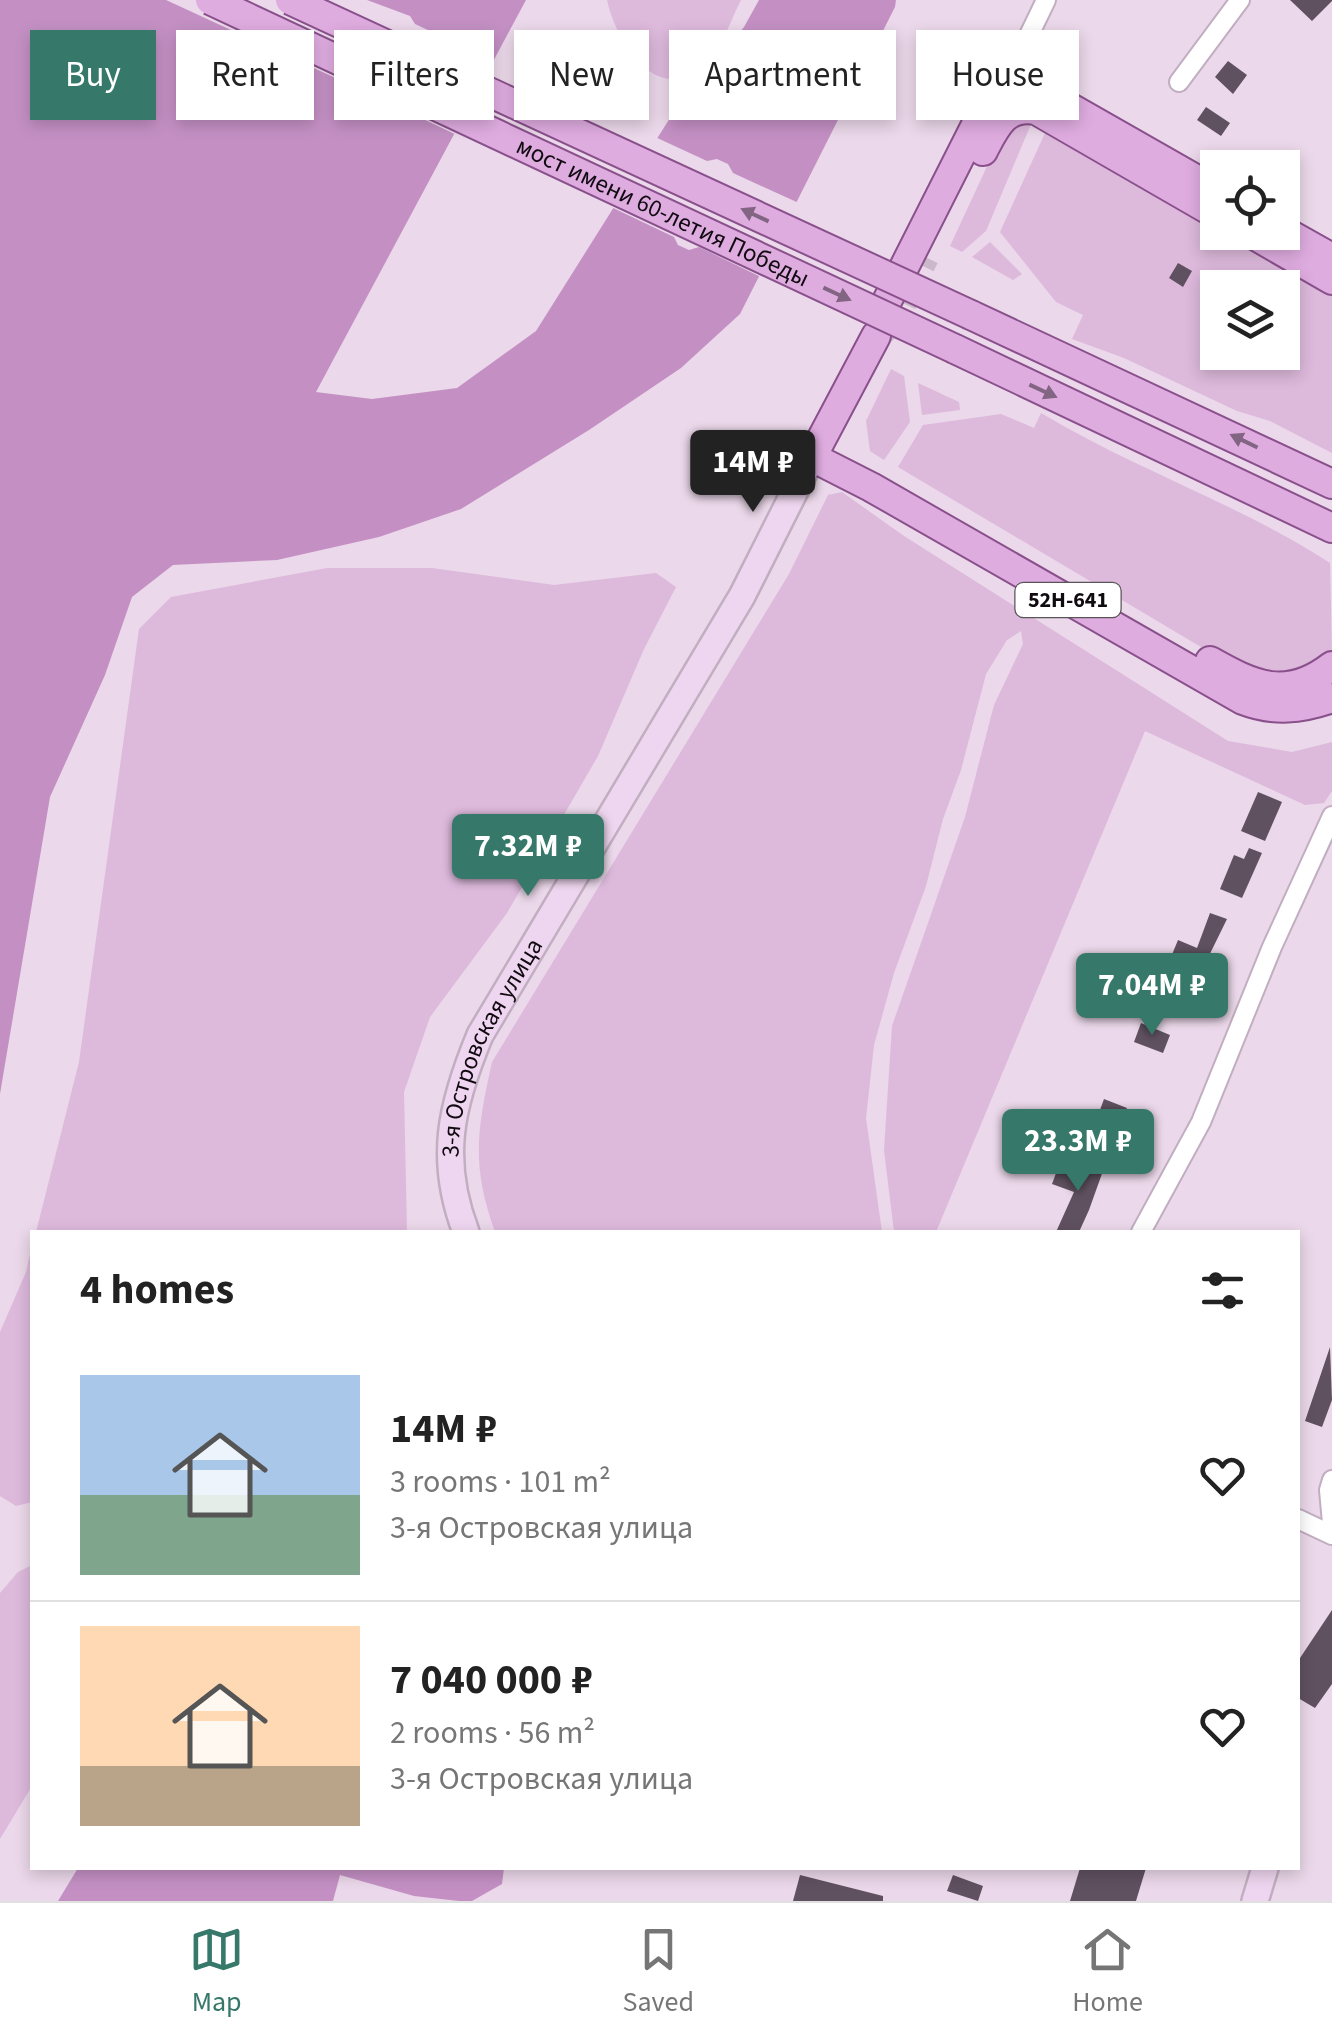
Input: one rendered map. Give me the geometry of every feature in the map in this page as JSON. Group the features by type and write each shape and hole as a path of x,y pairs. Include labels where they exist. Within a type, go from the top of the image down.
{"main road":[{"name":"мост имени 60-летия Победы","path":"210,0 954,349 1329,530"},
{"name":"мост имени 60-летия Победы","path":"290,0 1332,484"},
{"path":"925,257 998,122 1006,114 1027,108 1200,205"},
{"path":"1079,113 1200,182"},
{"path":"816,449 979,120"},
{"path":"1300,240 1332,258"},
{"path":"1280,250 1332,280"},
{"name":"52Н-641","path":"816,449 1259,685 1298,686 1332,666"},
{"name":"52Н-641","path":"816,449 871,487 1243,700 1274,709 1332,698"},
{"name":"3-я Островская улица","path":"465,1230 451,1174 451,1132 459,1085 480,1035 742,596 816,449"},
{"path":"1255,1901 1264,1870"}],"street":[{"path":"1032,30 1046,0"},
{"path":"1179,82 1240,0"},
{"path":"1142,1230 1201,1122 1272,946 1332,816"},
{"path":"1332,1480 1332,1523"},
{"path":"1300,1520 1332,1535"}],"shaded area":[{"path":"0,0 526,0 494,60 494,30 334,30 334,120 462,120 316,392 372,399 457,388 536,331 669,120 838,120 740,314 681,368 461,509 379,537 277,560 173,565 132,597 105,675 50,797 0,1094"},
{"path":"607,0 741,0 727,30 669,30 669,78 649,70 649,30 618,30"},
{"path":"759,0 896,0 883,30 742,30"},
{"path":"1033,120 986,231 962,252 950,246 1003,132"},
{"path":"1050,122 1200,211 1200,250 1266,250 1300,270 1200,270 1200,370 1300,370 1300,270 1332,289 1332,453 1270,421 1237,411 1124,358 1072,339 1083,315 1056,302 1000,232"},
{"path":"990,242 1022,274 1013,280 972,257"},
{"path":"891,369 904,376 910,422 884,460 870,451 866,421"},
{"path":"918,383 959,402 960,410 922,415"},
{"path":"1041,413 1260,523 1330,563 1332,653 1293,678 1238,669 898,467 923,425 1001,414 1034,428"},
{"path":"842,492 904,536 1228,741 1292,752 1332,742 1332,791 1324,803 1305,805 1145,731 937,1230 894,1230 884,1150 892,1026 965,817 994,705 1023,644 1021,631 1007,640 986,674 926,886 894,973 874,1045 866,1118 882,1230 494,1230 482,1187 479,1147 492,1062 789,574 828,495"},
{"path":"327,568 432,568 554,585 656,573 676,587 644,649 598,756 507,913 430,1017 404,1092 407,1230 37,1230 79,1062 139,629 171,597"},
{"path":"30,1254 30,1502 16,1506 0,1496 0,1332"},
{"path":"30,1566 30,1789 0,1839 0,1593 18,1572"},
{"path":"77,1870 504,1870 502,1884 472,1901 414,1896 340,1875 333,1901 58,1901"}],"pier":[{"path":"166,0 367,0 410,16 415,24 428,30 334,30 334,77 314,68 314,30 231,30"},
{"path":"425,120 468,120 459,136"},
{"path":"653,136 707,161 717,159 728,164 733,173 801,204 763,278 699,247 689,250 678,245 674,237 609,206"}],"building":[{"path":"1290,0 1332,0 1332,1 1312,21"},
{"path":"1228,61 1247,75 1233,94 1215,77"},
{"path":"1206,107 1230,123 1221,136 1197,120"},
{"path":"1178,263 1192,271 1183,287 1169,278"},
{"path":"1258,792 1282,802 1265,841 1241,831"},
{"path":"1249,848 1262,853 1242,898 1220,889 1234,855 1244,859"},
{"path":"1210,913 1227,919 1202,970 1171,957 1178,940 1197,948"},
{"path":"1141,1023 1170,1035 1163,1053 1134,1042"},
{"path":"1104,1099 1127,1108 1119,1127 1097,1118"},
{"path":"1086,1161 1104,1168 1080,1230 1057,1230 1074,1192 1052,1184 1059,1165 1081,1174"},
{"path":"1330,1347 1332,1400 1322,1427 1305,1421"},
{"path":"1332,1610 1332,1684 1315,1708 1300,1699 1300,1658"},
{"path":"1079,1870 1145,1870 1136,1901 1070,1901"},
{"path":"800,1875 883,1896 883,1901 793,1901"},
{"path":"953,1875 983,1886 978,1901 947,1891"}],"tunnel":[{"path":"877,335 894,321 925,257"}]}
